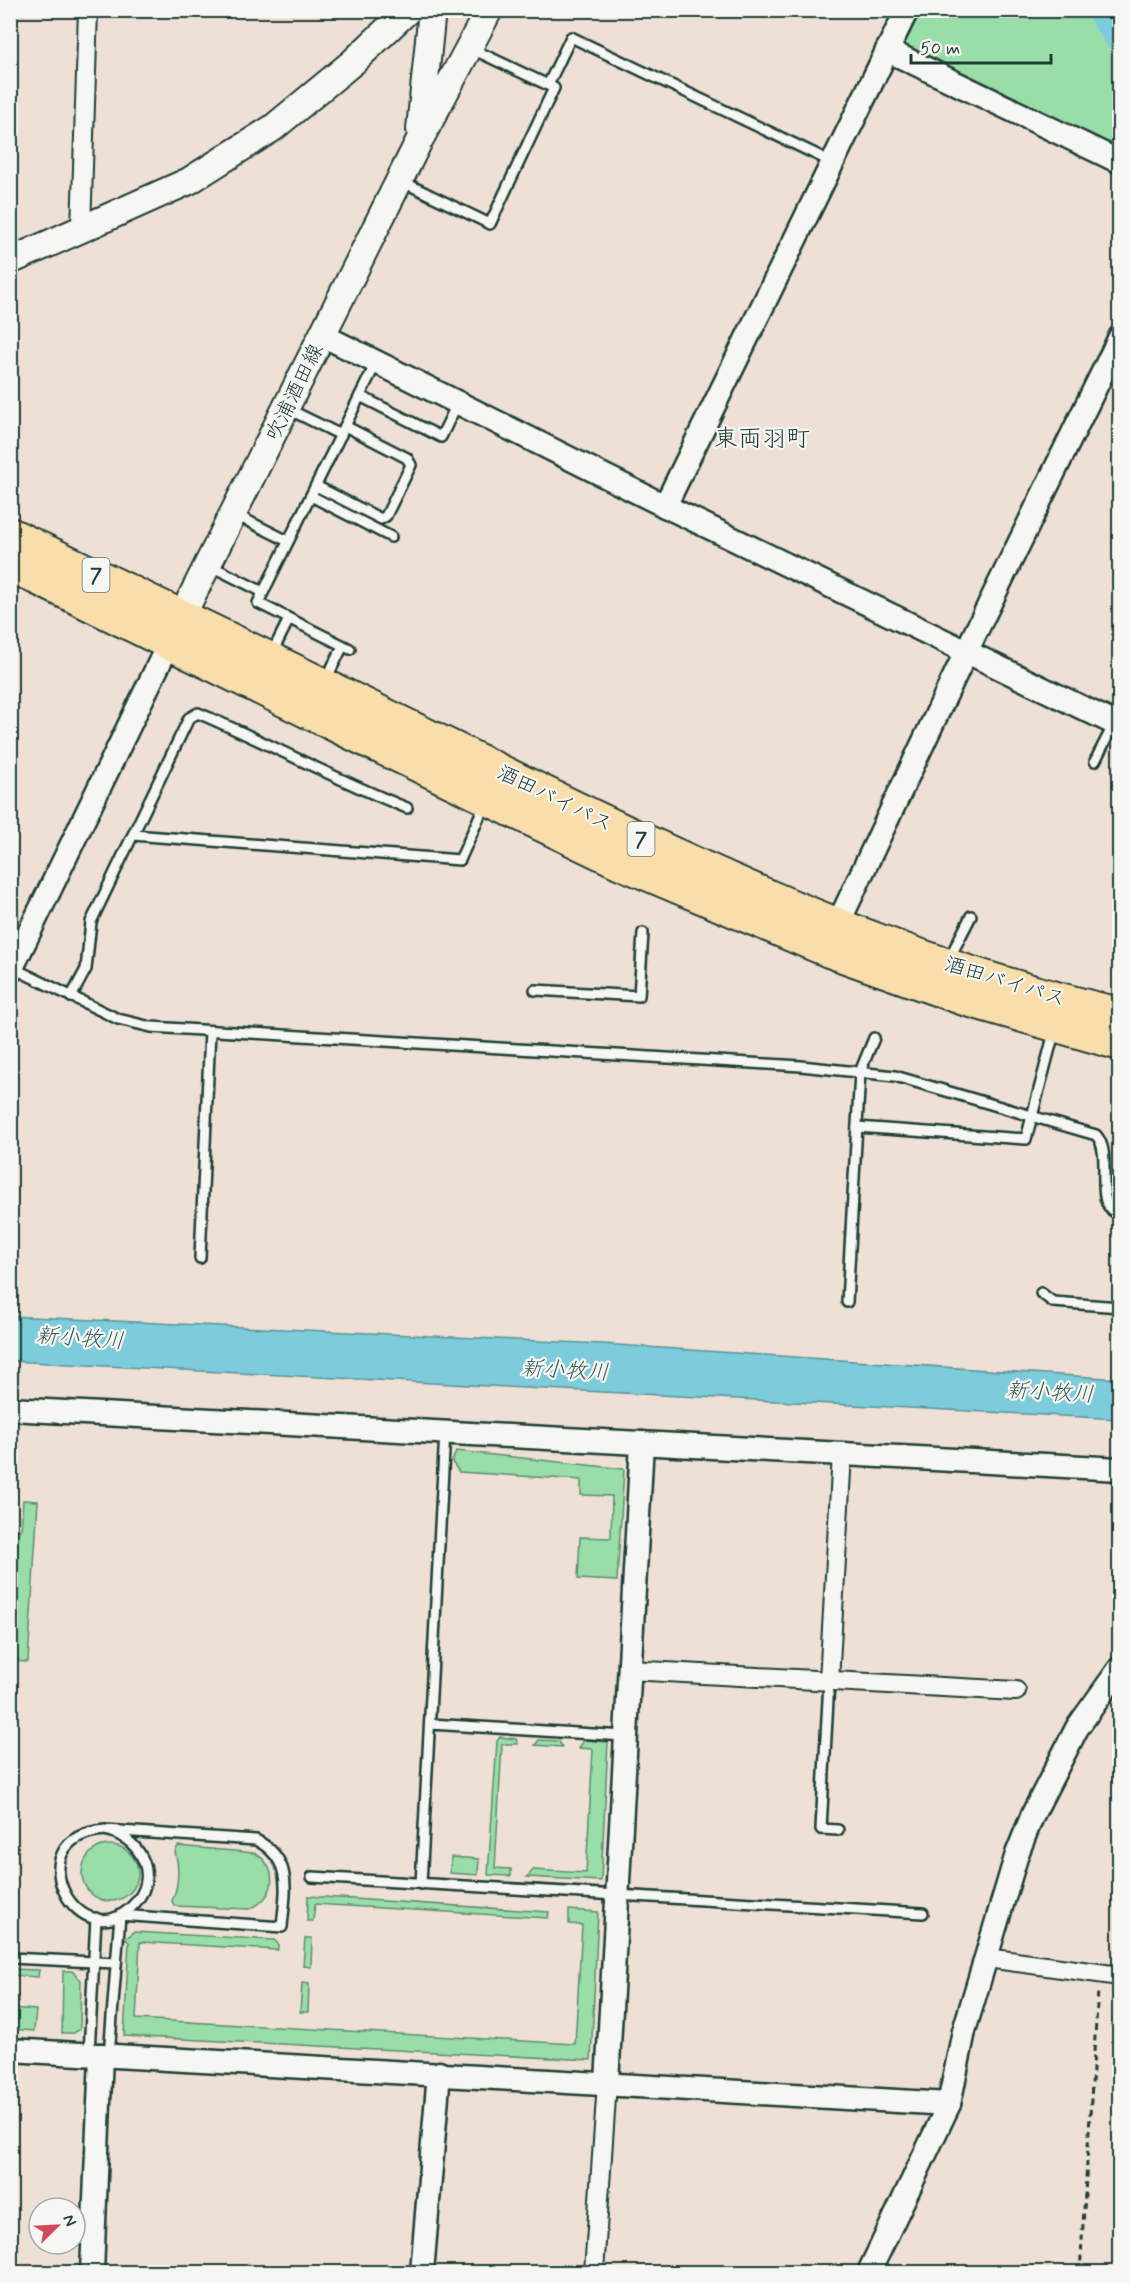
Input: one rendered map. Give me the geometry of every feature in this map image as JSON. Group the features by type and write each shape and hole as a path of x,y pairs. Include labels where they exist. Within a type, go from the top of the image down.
{"highway":[{"name":"酒田バイパス","path":"10,534 182,615 623,831 837,926 946,964 1119,1014"},
{"name":"酒田バイパス","path":"10,565 357,736 621,862 829,951 964,999 1119,1044"}],"main road":[{"path":"10,261 189,181 273,128 353,62 408,10"},
{"name":"吹浦酒田線","path":"419,141 432,10"},
{"name":"吹浦酒田線","path":"169,643 399,180 489,10"}],"street":[{"path":"81,230 88,10"},
{"path":"665,506 907,10"},
{"path":"887,50 1119,162"},
{"path":"322,335 665,506 1117,725"},
{"path":"837,926 966,652 1119,337"},
{"path":"12,970 169,643"},
{"path":"10,1409 1119,1469"},
{"path":"594,2272 607,2083 642,1443"},
{"path":"829,1681 842,1454"},
{"path":"868,2272 950,2104 964,2031 1017,1854 1033,1814 1077,1728 1119,1668"},
{"path":"629,1670 1016,1691"},
{"path":"987,1958 1119,1976"},
{"path":"10,2050 950,2104"},
{"path":"92,2272 100,2055"},
{"path":"422,2272 439,2073"}],"lane":[{"path":"548,85 571,37 832,162"},
{"path":"399,180 490,224 554,88 470,48"},
{"path":"324,685 346,647 258,603 376,363"},
{"path":"360,396 441,437 458,402"},
{"path":"286,408 407,458 411,465 386,516 381,519 316,486"},
{"path":"311,496 391,537"},
{"path":"233,514 288,542"},
{"path":"208,564 263,592"},
{"path":"270,658 289,619"},
{"path":"71,997 86,969 91,922 189,718 198,713 277,748 363,791 407,808"},
{"path":"1095,761 1117,725"},
{"path":"133,835 460,861 488,797"},
{"path":"946,964 971,916"},
{"path":"535,990 639,996 643,933"},
{"path":"12,970 134,1024 210,1031 801,1066 895,1076 1089,1131 1100,1138 1105,1149 1105,1200 1110,1209 1119,1214"},
{"path":"857,1127 1026,1139 1056,1027"},
{"path":"200,1258 210,1031"},
{"path":"848,1302 860,1072 874,1038"},
{"path":"1041,1293 1053,1302 1119,1307"},
{"path":"421,1884 445,1432"},
{"path":"829,1681 821,1830 838,1830"},
{"path":"430,1724 626,1736"},
{"path":"100,2055 116,1963 120,1915 139,1898 146,1877 145,1865 135,1845 116,1832 105,1830"},
{"path":"105,1830 256,1840 268,1846 284,1869 282,1927 120,1915 96,1918 78,1911 69,1904 63,1894 58,1872 60,1860 73,1841 82,1834 105,1830"},
{"path":"312,1878 923,1913"},
{"path":"96,1918 93,1962 100,2055"},
{"path":"10,1958 116,1963"}],"path":[{"path":"1080,2272 1099,1975"}],"green space":[{"path":"916,11 1099,11 1119,43 1119,155 898,46"},
{"path":"456,1451 624,1469 617,1581 578,1579 580,1537 611,1538 612,1496 581,1495 581,1480 459,1472 452,1462"},
{"path":"23,1500 38,1501 28,1662 10,1661 11,1529 21,1530"},
{"path":"500,1737 516,1739 518,1744 502,1744 495,1868 511,1869 511,1876 488,1875 497,1741"},
{"path":"539,1740 559,1741 562,1747 535,1745"},
{"path":"584,1740 608,1742 601,1881 527,1877 533,1870 586,1873 593,1749 579,1748"},
{"path":"105,1845 115,1845 130,1853 136,1862 138,1873 136,1884 130,1893 115,1901 105,1901 94,1896 87,1889 82,1878 82,1868 87,1857 94,1850"},
{"path":"178,1846 255,1853 263,1859 271,1875 272,1883 269,1891 265,1898 249,1909 174,1906 172,1901 178,1876 175,1852"},
{"path":"451,1857 479,1859 478,1875 450,1873"},
{"path":"308,1896 549,1912 548,1918 315,1904 313,1921 307,1921"},
{"path":"569,1910 598,1912 591,2060 124,2036 129,1942 125,1939 134,1932 274,1940 278,1944 278,1950 140,1942 136,2019 575,2044 582,1925 569,1924"},
{"path":"305,1938 312,1938 311,1967 303,1966"},
{"path":"10,1969 39,1970 38,1977 11,1975"},
{"path":"63,1971 72,1971 81,1980 80,2029 74,2033 62,2033"},
{"path":"302,1983 309,1984 308,2012 300,2012"},
{"path":"11,2008 36,2010 34,2031 11,2029"}],"water":[{"name":"新小牧川","path":"10,1316 603,1344 1119,1379 1119,1419 11,1361"}],"waterway":[{"path":"1103,10 1120,36"}],"district":[{"name":"東両羽町","path":"762,438"}]}
